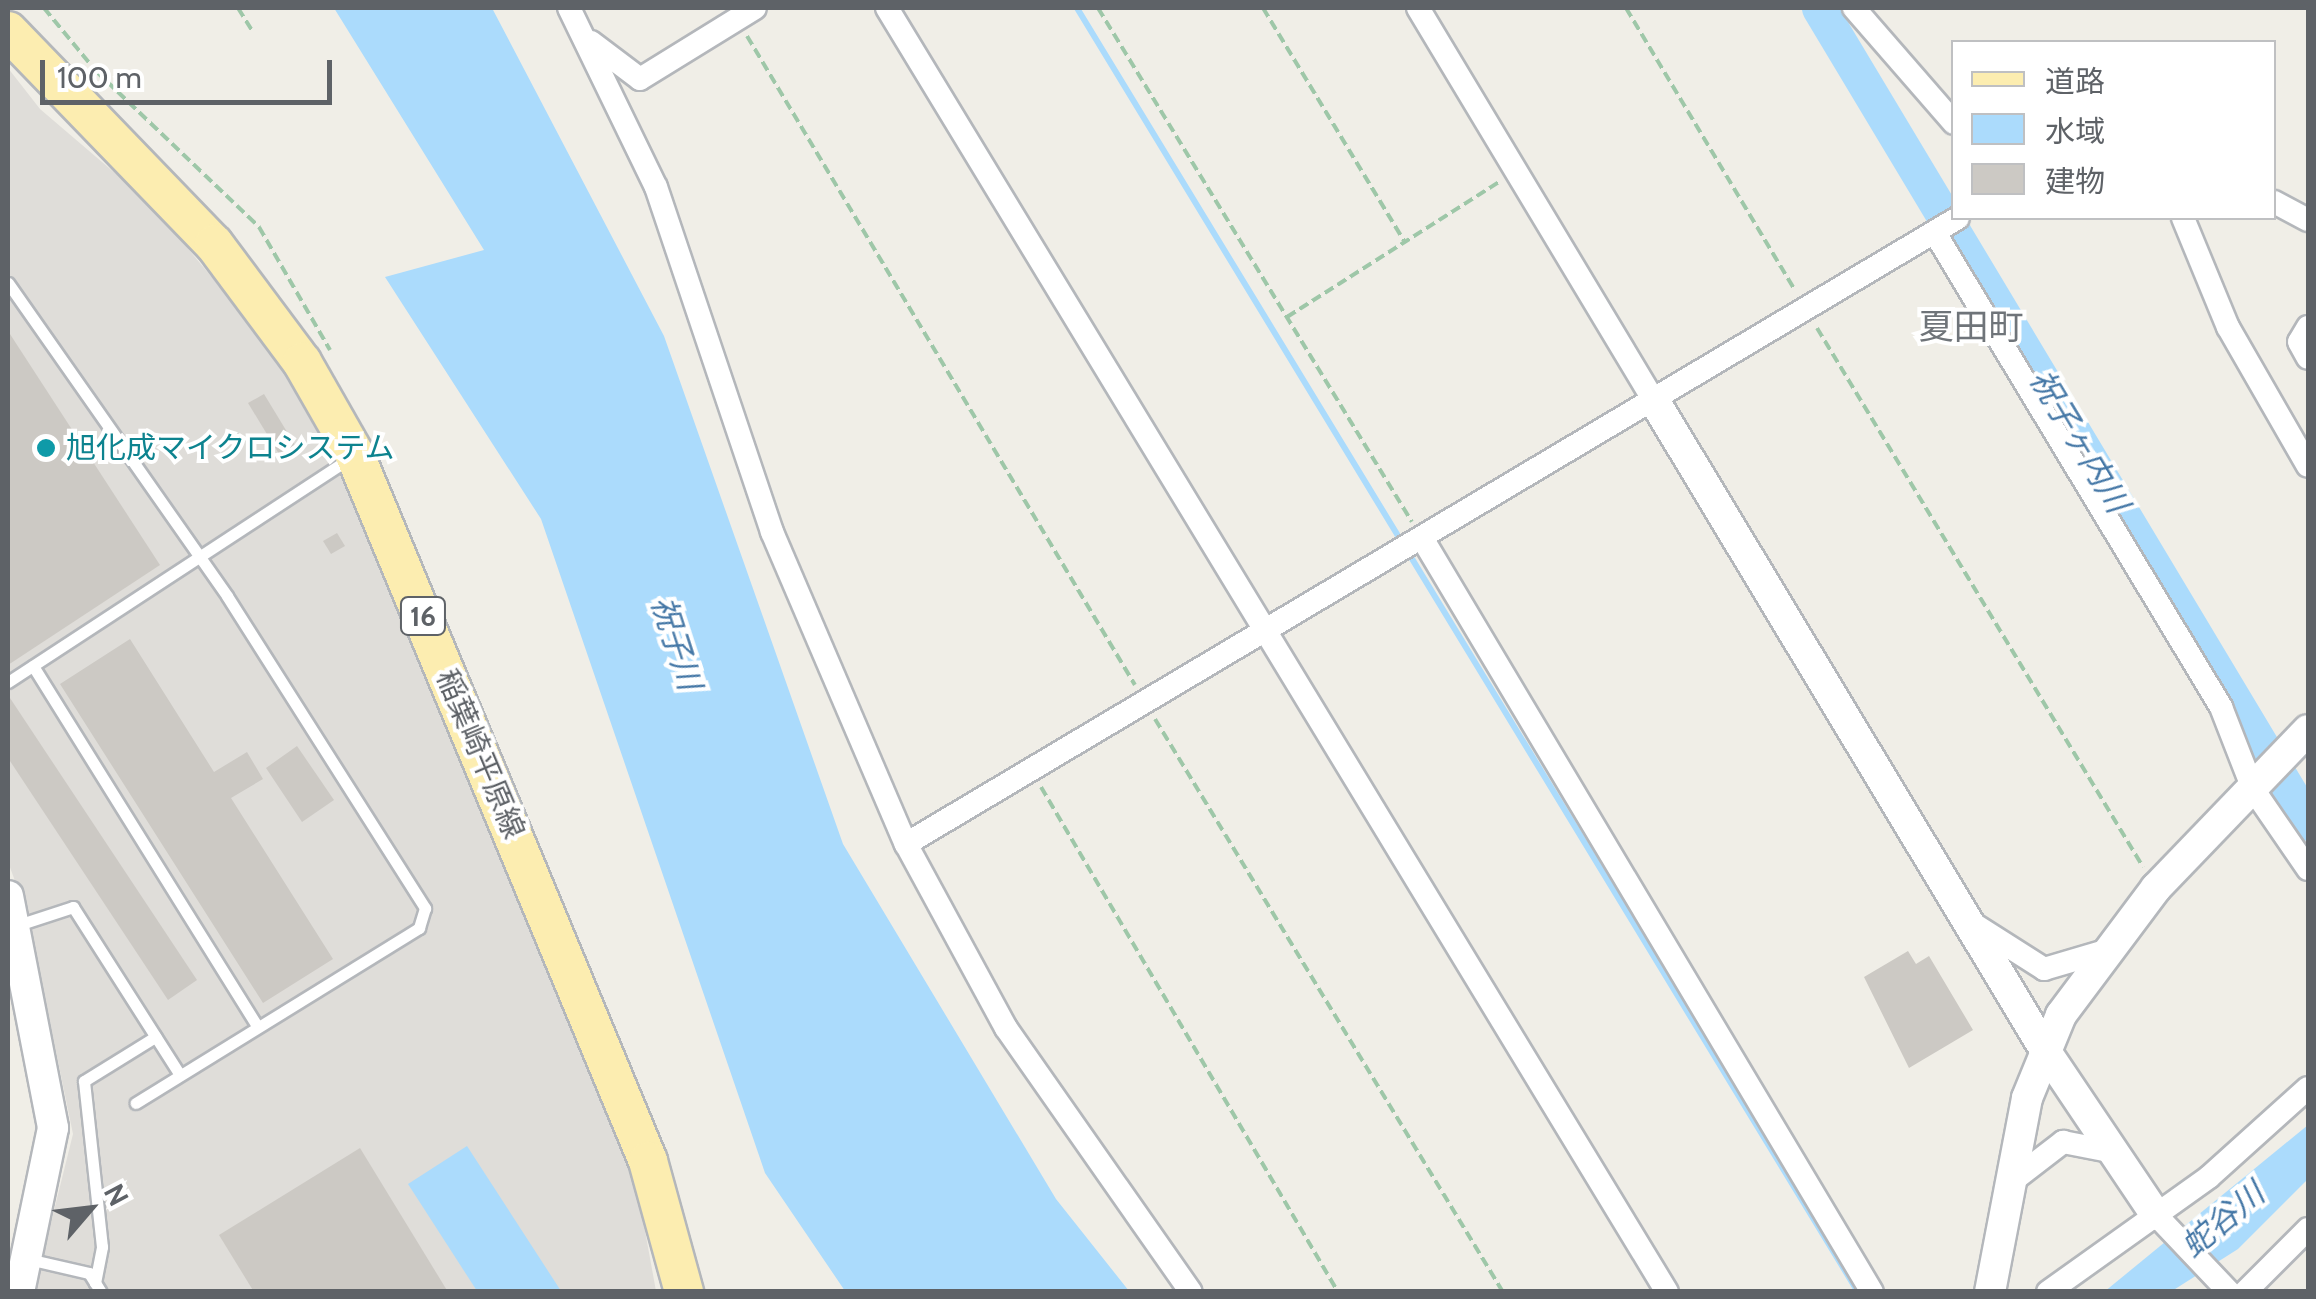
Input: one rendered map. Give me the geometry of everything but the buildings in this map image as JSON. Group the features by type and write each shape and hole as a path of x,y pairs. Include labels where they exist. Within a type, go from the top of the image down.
{"main road":[{"name":"稲葉崎平原線","path":"8,31 60,96 214,244 302,362 355,455 648,1161 684,1292"}],"street":[{"path":"569,8 656,187 772,532 906,844 1006,1028 1190,1292"},
{"path":"887,8 1667,1292"},
{"path":"1418,8 1520,169 1655,402 2048,1053 2156,1215 2233,1290 2308,1229"},
{"path":"1854,8 1951,119"},
{"path":"585,37 640,79 746,13"},
{"path":"2276,203 2308,220"},
{"path":"906,844 1034,774 1422,544 1955,220"},
{"path":"2184,220 2228,327 2308,466"},
{"path":"1936,231 2222,706 2256,786 2308,870"},
{"path":"2308,326 2298,342 2308,358"},
{"path":"1422,544 1872,1292"},
{"path":"1990,1292 2006,1189 2048,1053 2102,952 2156,888 2307,731"},
{"path":"8,896 54,1128 19,1292"},
{"path":"1968,920 2044,969 2102,952"},
{"path":"2048,1292 2156,1215 2308,1088"},
{"path":"2006,1189 2026,1163 2064,1142 2110,1151"}],"lane":[{"path":"8,283 424,908 419,928 136,1103"},
{"path":"8,682 197,563 355,455"},
{"path":"33,666 258,1026"},
{"path":"14,927 73,907 180,1076"},
{"path":"98,1287 102,1247 84,1080 155,1036"},
{"path":"28,1259 89,1273 98,1287"}],"path":[{"path":"238,8 252,32"},
{"path":"1098,8 1422,544"},
{"path":"1263,8 1404,241"},
{"path":"1626,8 2156,888"},
{"path":"746,13 1148,706 1503,1292"},
{"path":"1286,318 1520,169"},
{"path":"1034,774 1338,1292"}],"shaded area":[{"path":"8,68 40,109 150,203 264,340 340,461 631,1154 656,1291 34,1291 73,1134 28,916 8,862"}],"water":[{"name":"祝子川","path":"334,8 492,8 664,336 843,844 1056,1199 1129,1291 845,1291 765,1173 541,519 385,277 484,250"},
{"name":"蛇谷川","path":"2308,1125 2308,1179 2238,1249 2172,1291 2104,1292"},
{"path":"467,1146 561,1291 477,1291 408,1184"}],"waterway":[{"path":"1077,8 1858,1292"},
{"name":"祝子ヶ内川","path":"1819,8 2308,823"}],"place":[{"name":"旭化成マイクロシステム","path":"46,448"}],"district":[{"name":"夏田町","path":"1971,327"}]}
